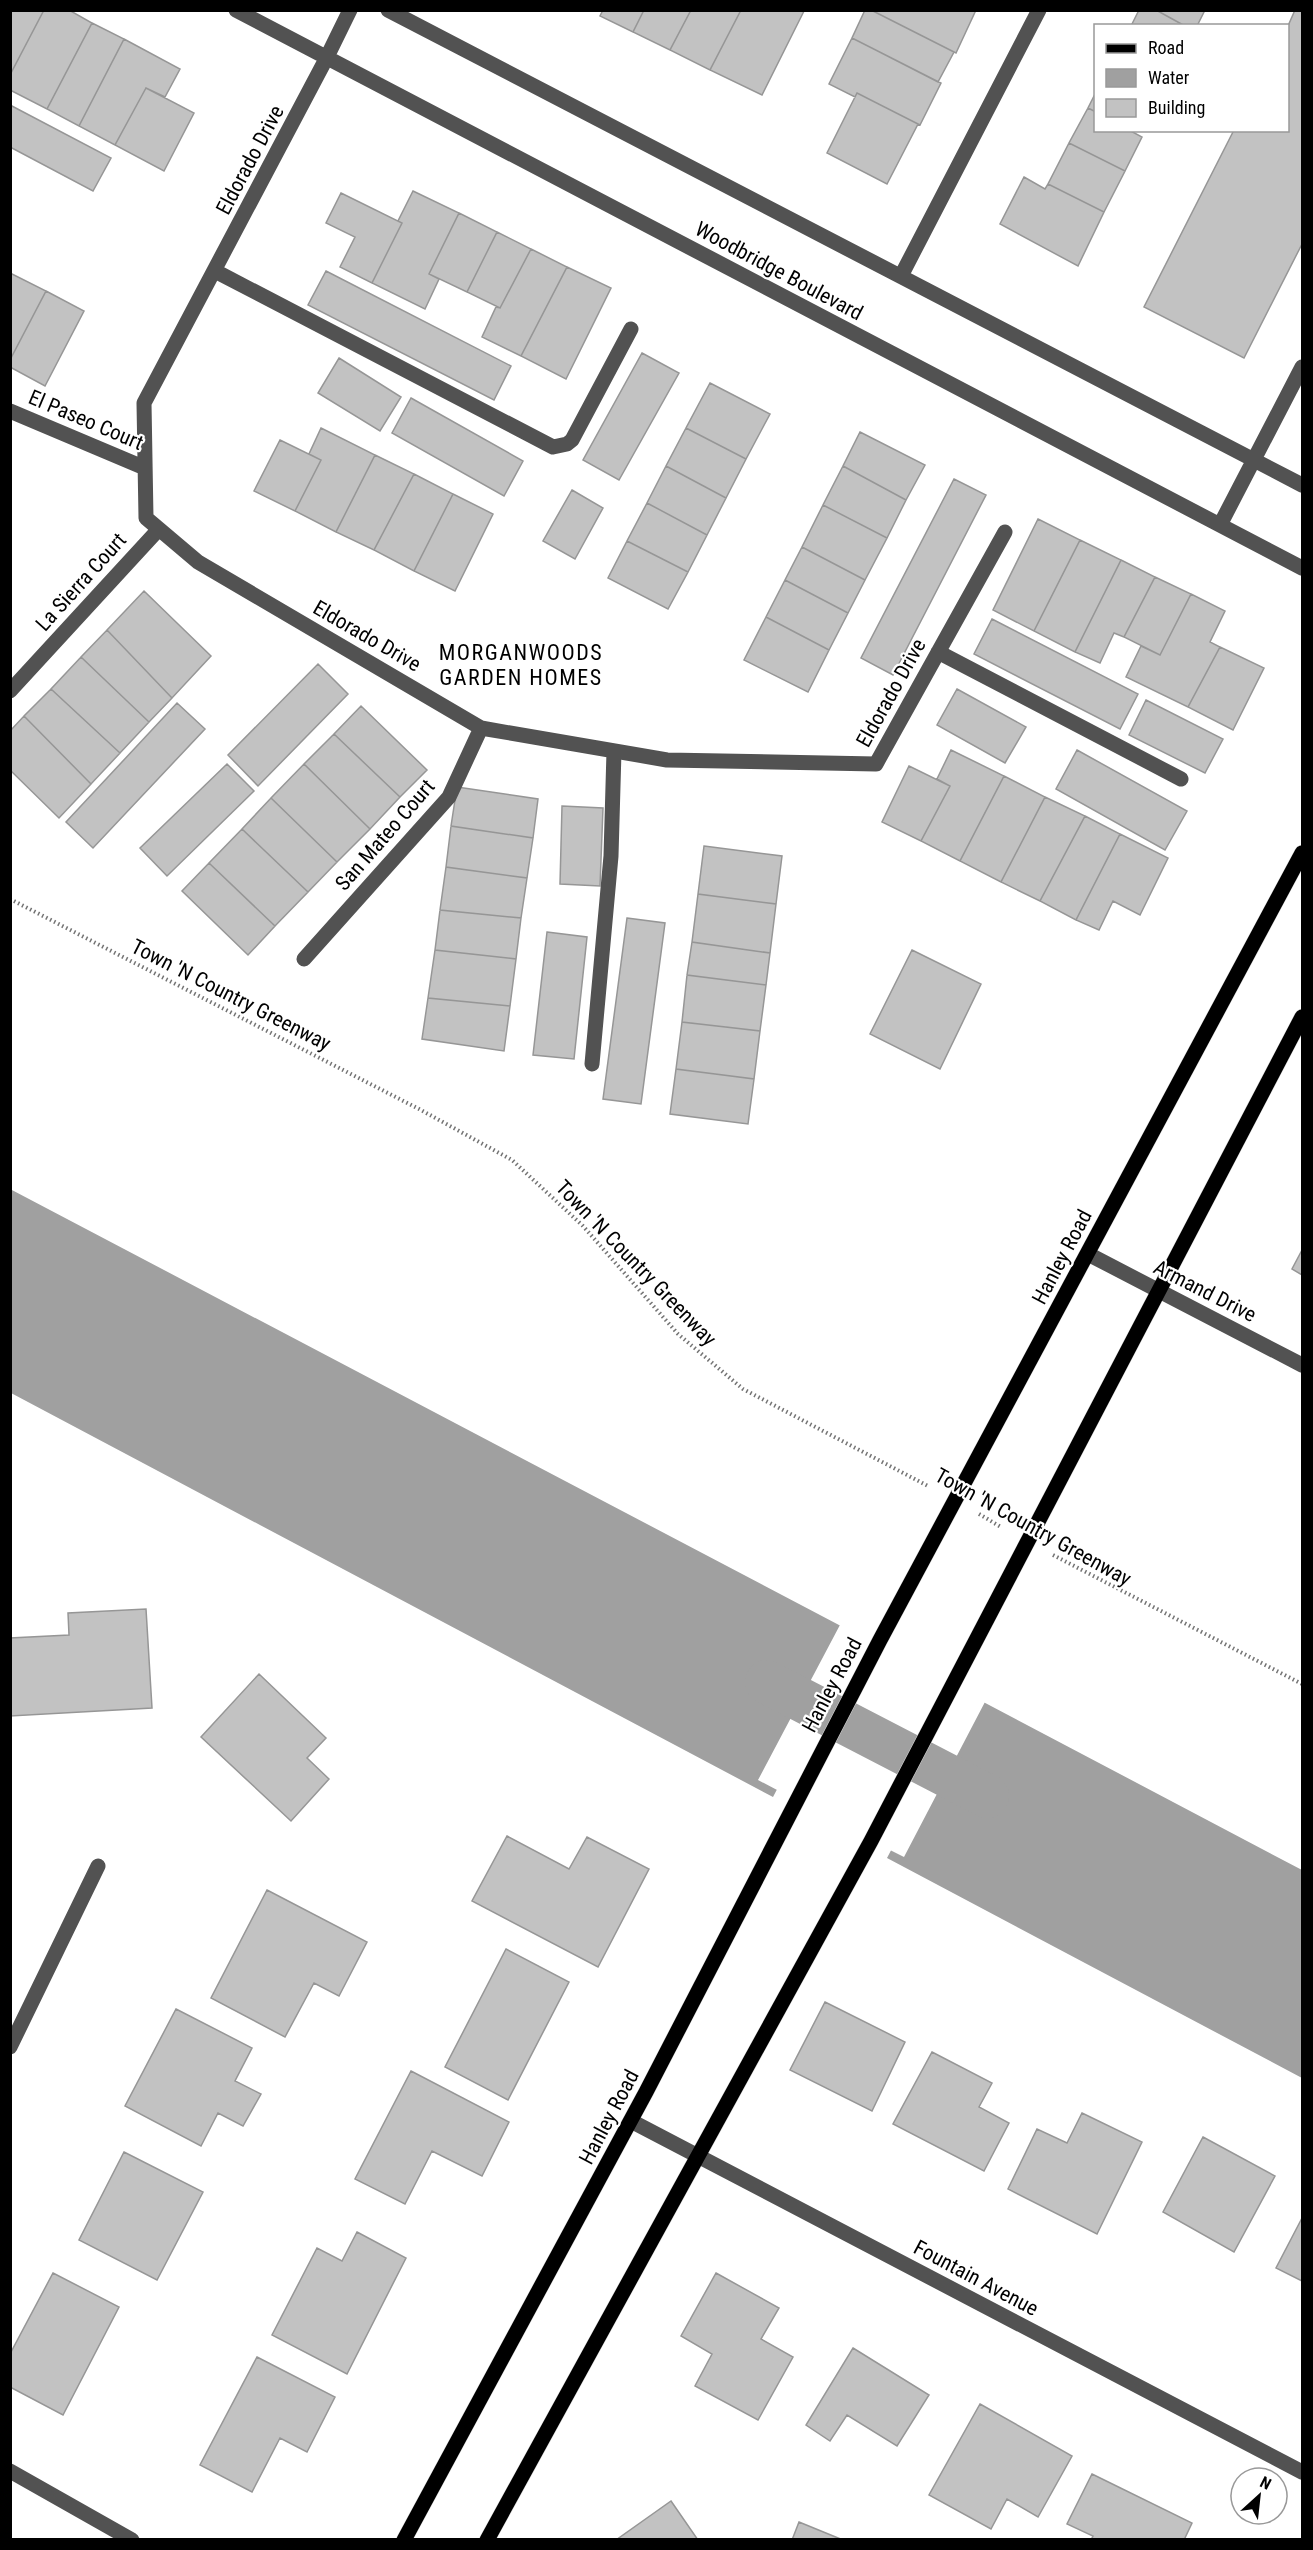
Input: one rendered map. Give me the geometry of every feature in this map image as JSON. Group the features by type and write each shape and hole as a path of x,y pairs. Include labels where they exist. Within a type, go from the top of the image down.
{"main road":[{"name":"Hanley Road","path":"404,2540 630,2121 880,1640 1302,853"},
{"path":"487,2540 871,1842 1302,1017"}],"street":[{"name":"Woodbridge Boulevard","path":"236,10 1302,568"},
{"name":"Eldorado Drive","path":"350,10 327,59 144,403 146,518 198,562 481,728 667,760 876,764 1005,532"},
{"path":"388,10 1302,485"},
{"path":"901,276 1039,10"},
{"path":"215,271 553,447 567,444 572,440 631,329"},
{"path":"1220,525 1302,367"},
{"name":"El Paseo Court","path":"10,411 145,468"},
{"name":"La Sierra Court","path":"10,691 159,529"},
{"path":"938,652 1181,779"},
{"name":"San Mateo Court","path":"304,959 449,796 481,728"},
{"path":"592,1064 611,856 614,751"},
{"name":"Armand Drive","path":"1088,1254 1302,1365"},
{"path":"10,2047 98,1866"},
{"name":"Fountain Avenue","path":"630,2121 1302,2472"},
{"path":"10,2471 132,2540"}],"path":[{"name":"Town 'N Country Greenway","path":"10,899 419,1109 512,1160 583,1226 678,1334 743,1389 1134,1599 1302,1684"}],"water":[{"path":"10,1189 858,1635 773,1797 11,1393"},
{"path":"972,1696 1302,1870 1302,2078 887,1858"}],"pier":[{"path":"841,1623 859,1633 861,1637 779,1791 758,1780"},
{"path":"974,1694 986,1700 904,1857 888,1849 970,1695"}],"building":[{"path":"10,10 44,10 10,75"},
{"path":"44,10 69,10 92,23 47,109 10,90 10,75"},
{"path":"603,10 644,10 633,32 600,16"},
{"path":"644,10 691,10 670,50 633,32"},
{"path":"691,10 741,10 710,70 670,50"},
{"path":"741,10 804,11 762,95 710,70"},
{"path":"865,10 871,10 954,52 938,82 852,38"},
{"path":"871,10 976,10 956,53"},
{"path":"1139,10 1156,10 1181,24 1132,24"},
{"path":"1156,10 1205,10 1198,24 1181,24"},
{"path":"1295,10 1302,10 1302,244 1244,358 1144,307 1233,132 1289,132 1289,24"},
{"path":"92,23 124,39 79,126 47,109"},
{"path":"852,38 941,83 920,125 857,93 855,97 829,84"},
{"path":"124,39 180,69 165,97 146,88 115,145 79,126"},
{"path":"146,88 194,113 164,171 115,145"},
{"path":"857,93 918,124 887,184 827,153"},
{"path":"1094,96 1094,111 1088,108"},
{"path":"10,105 111,158 93,191 10,147"},
{"path":"1088,108 1094,111 1094,132 1133,132 1142,137 1125,171 1069,143"},
{"path":"1069,143 1125,171 1104,212 1048,184"},
{"path":"1024,177 1045,189 1048,184 1104,212 1078,266 1000,224"},
{"path":"413,191 459,213 429,274 439,279 425,309 372,283 402,223 398,221"},
{"path":"341,193 402,223 372,283 340,267 355,237 326,223"},
{"path":"459,213 497,232 467,292 429,274"},
{"path":"497,232 531,249 500,308 467,292"},
{"path":"531,249 567,267 521,356 482,337 496,307 500,308"},
{"path":"567,267 611,288 566,379 521,356"},
{"path":"326,271 511,366 494,400 308,305"},
{"path":"10,273 46,291 10,360"},
{"path":"46,291 84,311 45,386 10,367 10,360"},
{"path":"642,353 679,373 619,480 583,460"},
{"path":"339,358 401,397 380,431 318,393"},
{"path":"710,383 770,414 746,459 686,428"},
{"path":"411,398 523,461 504,496 392,433"},
{"path":"321,428 375,455 336,532 295,511 321,460 309,454"},
{"path":"686,428 746,459 726,498 666,466"},
{"path":"860,432 925,465 906,500 843,466"},
{"path":"280,440 321,460 295,511 254,491"},
{"path":"375,455 414,474 374,550 336,532"},
{"path":"666,466 726,498 707,535 647,503"},
{"path":"843,466 906,500 887,538 823,505"},
{"path":"414,474 453,494 414,571 374,550"},
{"path":"954,479 986,495 893,675 861,658"},
{"path":"572,490 603,508 575,559 543,541"},
{"path":"453,494 493,514 455,591 414,571"},
{"path":"647,503 707,535 688,572 627,541"},
{"path":"823,505 887,538 865,580 802,547"},
{"path":"1038,519 1080,540 1034,631 993,610"},
{"path":"1080,540 1121,560 1075,652 1034,631"},
{"path":"627,541 688,572 668,609 608,578"},
{"path":"802,547 865,580 848,613 785,580"},
{"path":"1121,560 1155,577 1124,637 1114,633 1100,663 1075,652"},
{"path":"1155,577 1191,594 1160,655 1124,637"},
{"path":"785,580 848,613 829,650 766,617"},
{"path":"144,591 211,656 172,698 107,630"},
{"path":"1191,594 1225,611 1210,642 1220,647 1188,707 1126,677 1141,646 1160,655"},
{"path":"766,617 829,650 808,692 744,660"},
{"path":"992,619 1138,694 1120,729 974,654"},
{"path":"107,630 172,698 149,722 81,657"},
{"path":"1220,647 1264,668 1233,730 1188,707"},
{"path":"81,657 149,722 120,753 51,689"},
{"path":"318,664 348,694 258,786 228,755"},
{"path":"51,689 120,753 91,784 24,716"},
{"path":"957,689 1026,727 1005,763 937,725"},
{"path":"1146,700 1223,739 1205,773 1129,735"},
{"path":"177,703 205,729 93,848 66,822"},
{"path":"361,706 427,770 400,797 334,734"},
{"path":"24,716 91,784 59,818 10,770 10,731"},
{"path":"334,734 400,797 370,829 304,764"},
{"path":"951,750 1004,776 960,861 921,841 950,786 937,779"},
{"path":"1077,750 1187,811 1165,850 1056,789"},
{"path":"227,764 254,791 167,876 140,848"},
{"path":"304,764 370,829 337,862 271,798"},
{"path":"909,766 950,786 921,841 882,822"},
{"path":"1004,776 1045,797 1001,882 960,861"},
{"path":"457,787 538,799 533,838 451,826"},
{"path":"1045,797 1085,816 1040,901 1001,882"},
{"path":"271,798 337,862 308,892 242,829"},
{"path":"562,806 603,808 600,886 560,884"},
{"path":"1085,816 1120,834 1076,920 1040,901"},
{"path":"451,826 533,838 527,878 446,867"},
{"path":"242,829 308,892 275,926 209,863"},
{"path":"1120,834 1168,858 1140,915 1113,901 1099,930 1076,920"},
{"path":"704,846 782,856 776,904 698,894"},
{"path":"209,863 275,926 248,955 182,891"},
{"path":"446,867 527,878 521,918 440,910"},
{"path":"698,894 776,904 770,953 692,942"},
{"path":"440,910 521,918 516,959 435,950"},
{"path":"627,918 665,923 641,1104 603,1099"},
{"path":"547,932 587,937 574,1059 533,1055"},
{"path":"692,942 770,953 766,985 687,975"},
{"path":"435,950 516,959 510,1006 428,998"},
{"path":"912,950 981,984 940,1069 870,1034"},
{"path":"687,975 766,985 760,1031 682,1022"},
{"path":"428,998 510,1006 504,1051 422,1039"},
{"path":"682,1022 760,1031 754,1079 676,1069"},
{"path":"676,1069 754,1079 748,1124 670,1114"},
{"path":"1302,1250 1302,1275 1292,1269"},
{"path":"146,1609 152,1708 10,1716 10,1638 69,1635 68,1613"},
{"path":"259,1674 326,1738 307,1758 329,1779 291,1821 201,1737"},
{"path":"507,1836 569,1869 587,1837 649,1869 598,1967 472,1901"},
{"path":"267,1890 367,1942 339,1996 314,1983 285,2037 211,1998"},
{"path":"506,1949 569,1982 508,2100 445,2067"},
{"path":"825,2002 905,2042 872,2111 790,2070"},
{"path":"176,2009 252,2048 235,2081 261,2094 243,2126 218,2113 201,2146 125,2106"},
{"path":"932,2052 992,2083 979,2107 1009,2123 984,2171 893,2124"},
{"path":"411,2071 509,2122 482,2176 432,2151 405,2204 355,2179"},
{"path":"1082,2113 1142,2142 1097,2234 1008,2189 1037,2129 1067,2143"},
{"path":"1203,2137 1275,2176 1234,2252 1163,2212"},
{"path":"124,2152 203,2192 157,2280 79,2240"},
{"path":"1302,2218 1302,2281 1276,2268"},
{"path":"357,2232 406,2258 347,2374 272,2335 317,2248 342,2261"},
{"path":"53,2273 119,2307 63,2415 10,2387 10,2354"},
{"path":"716,2273 779,2308 761,2339 793,2357 758,2420 695,2386 712,2354 681,2336"},
{"path":"853,2348 929,2395 897,2446 847,2415 830,2441 806,2425"},
{"path":"257,2357 335,2397 307,2452 280,2438 252,2492 200,2465"},
{"path":"980,2404 1072,2456 1038,2517 1007,2499 991,2529 929,2495"},
{"path":"1092,2474 1192,2523 1184,2540 1091,2540 1093,2536 1067,2524"},
{"path":"671,2501 698,2540 616,2540"},
{"path":"799,2522 843,2540 792,2540"}],"waterway":[{"path":"767,1682 987,1796"}],"district":[{"name":"MORGANWOODS GARDEN HOMES","path":"521,664"}]}
